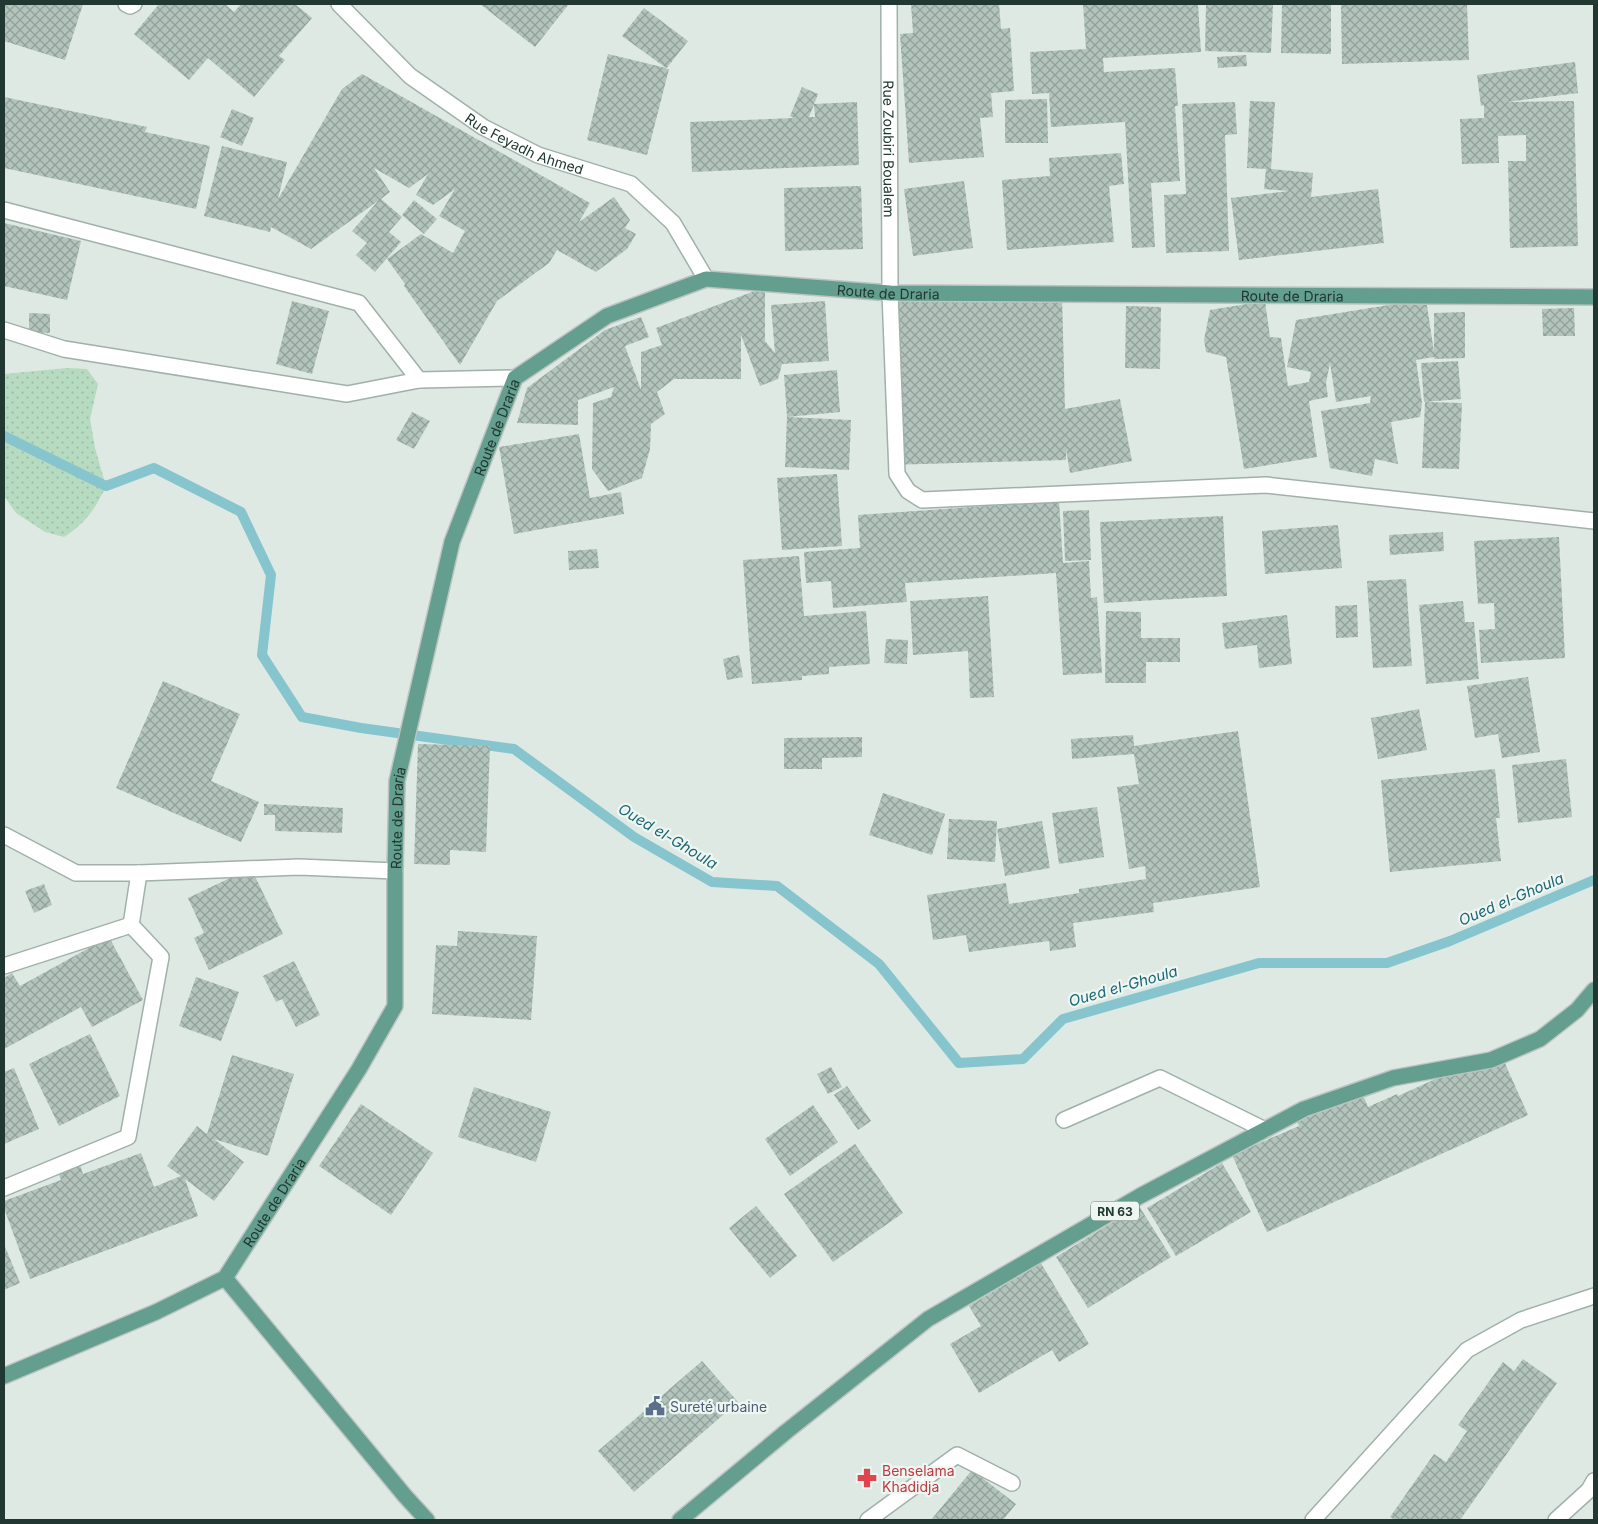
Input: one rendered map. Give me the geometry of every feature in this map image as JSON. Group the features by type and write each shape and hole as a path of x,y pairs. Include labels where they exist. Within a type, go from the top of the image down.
{"main road":[{"name":"Route de Draria","path":"225,1278 359,1069 396,1006 395,871 397,781 452,542 515,378 606,316 706,279 890,293 1594,297"},
{"name":"RN 63","path":"680,1520 787,1431 928,1320 1140,1196 1304,1109 1393,1078 1491,1060 1540,1039 1577,1010 1594,990"},
{"path":"4,1376 156,1312 225,1278 405,1496 427,1520"}],"street":[{"path":"126,4 130,6 134,4"},
{"name":"Rue Feyadh Ahmed","path":"339,4 410,76 483,128 538,155 630,184 673,223 706,279"},
{"name":"Rue Zoubiri Boualem","path":"889,4 890,293 897,474 908,491 922,500 1266,486 1594,521"},
{"path":"4,210 359,304 419,380"},
{"path":"4,330 64,348 347,394 419,380 515,378"},
{"path":"4,835 76,873 140,873 299,866 395,871"},
{"path":"131,925 140,873"},
{"path":"4,966 131,925"},
{"path":"4,1188 128,1137 161,957 131,925"},
{"path":"1064,1120 1160,1078 1264,1130"},
{"path":"1313,1520 1467,1350 1521,1320 1594,1296"},
{"path":"868,1520 957,1455 1012,1483"},
{"path":"1556,1520 1589,1490 1594,1481"}],"green space":[{"path":"67,368 87,369 98,384 90,419 95,448 106,486 89,515 64,537 45,532 16,513 4,496 4,374"}],"building":[{"path":"4,4 83,4 65,60 4,41"},
{"path":"159,4 225,4 234,12 241,4 295,4 312,18 279,56 285,60 254,97 208,58 189,80 134,34"},
{"path":"480,4 569,4 535,47"},
{"path":"911,4 999,4 1001,29 1010,28 1014,91 991,93 993,117 980,118 984,157 909,163 900,34 913,33"},
{"path":"1083,4 1198,4 1201,52 1103,58 1104,72 1175,68 1178,106 1175,106 1180,181 1151,183 1155,247 1132,248 1125,122 1051,127 1049,93 1032,94 1030,52 1086,49"},
{"path":"1206,4 1273,4 1271,53 1205,51"},
{"path":"1282,4 1331,4 1331,54 1281,53"},
{"path":"1341,4 1467,4 1469,60 1342,64"},
{"path":"644,8 688,41 666,69 669,69 647,155 587,140 608,54 666,68 622,36"},
{"path":"1246,55 1247,66 1218,68 1217,57"},
{"path":"1575,62 1578,93 1507,102 1574,101 1578,246 1510,248 1508,161 1526,161 1526,135 1498,136 1499,163 1462,164 1460,119 1484,118 1484,105 1481,106 1477,75"},
{"path":"362,74 590,203 579,222 614,197 630,220 625,228 636,234 627,249 596,272 557,250 549,263 497,301 460,365 387,259 421,234 453,253 465,231 439,216 455,189 433,205 416,195 428,174 409,188 374,168 390,192 381,199 402,217 389,232 401,242 375,272 356,255 367,243 352,231 378,201 311,249 271,227 270,232 204,216 222,146 287,162 278,199 342,89"},
{"path":"802,87 818,94 814,104 857,102 859,165 692,172 690,122 794,118 790,116","holes":["814,104 815,117 809,117"]},
{"path":"4,97 147,127 145,132 210,146 196,209 4,168"},
{"path":"1047,99 1048,143 1005,143 1005,100"},
{"path":"1250,101 1275,102 1271,169 1313,173 1311,197 1378,189 1384,243 1239,260 1231,198 1289,191 1264,189 1266,169 1247,168"},
{"path":"1235,102 1237,134 1225,135 1229,251 1166,253 1164,195 1186,194 1182,104"},
{"path":"232,109 254,118 242,146 220,137"},
{"path":"1121,153 1124,184 1109,186 1114,242 1007,250 1002,180 1050,176 1049,158"},
{"path":"964,181 973,248 913,256 904,189"},
{"path":"861,186 863,249 785,251 784,188"},
{"path":"414,200 437,219 424,234 402,215"},
{"path":"4,223 81,241 67,300 4,286"},
{"path":"765,287 765,341 775,353 771,305 825,301 829,361 782,364 778,379 760,386 741,335 741,379 674,379 657,392 665,414 651,424 650,449 642,478 608,491 592,469 593,403 611,397 614,387 578,400 578,425 517,423 527,388 605,330 641,317 649,337 625,346 641,390 641,352 662,345 656,328"},
{"path":"1062,296 1065,409 1120,399 1132,461 1070,473 1066,449 1066,460 889,465 885,301"},
{"path":"1426,299 1434,352 1434,313 1465,312 1465,358 1434,359 1434,357 1416,360 1422,403 1420,417 1391,422 1398,464 1375,459 1372,476 1330,468 1321,411 1370,403 1371,396 1336,402 1330,363 1326,383 1328,397 1309,401 1317,457 1244,469 1226,357 1206,352 1204,340 1210,310 1265,301 1270,337 1281,338 1288,386 1309,382 1311,372 1287,367 1296,320"},
{"path":"292,301 329,311 312,374 276,364"},
{"path":"1126,306 1161,307 1160,369 1125,368"},
{"path":"1574,308 1575,336 1543,336 1542,309"},
{"path":"29,313 50,314 50,333 29,332"},
{"path":"1458,361 1461,399 1424,402 1421,363"},
{"path":"837,370 840,412 787,417 784,375"},
{"path":"1425,402 1462,403 1459,469 1422,468"},
{"path":"412,412 430,421 414,449 396,440"},
{"path":"787,417 851,420 849,470 785,467"},
{"path":"579,434 590,498 621,492 624,514 514,534 499,447"},
{"path":"837,474 842,546 782,550 777,478"},
{"path":"1059,501 1063,563 1089,561 1091,598 1097,597 1102,673 1063,675 1056,573 905,583 907,602 833,608 831,581 806,583 804,552 860,548 858,515"},
{"path":"1089,510 1091,560 1065,561 1063,511"},
{"path":"1223,516 1227,596 1104,603 1100,522"},
{"path":"1338,525 1342,568 1265,574 1262,531"},
{"path":"1443,532 1444,551 1390,555 1389,535"},
{"path":"1559,537 1565,658 1481,663 1479,630 1495,629 1494,603 1478,604 1474,541"},
{"path":"597,549 599,568 569,570 568,551"},
{"path":"799,556 804,616 866,611 870,664 829,667 829,674 802,676 802,680 752,684 743,560"},
{"path":"1406,579 1412,666 1373,668 1367,581"},
{"path":"988,596 994,697 970,698 968,651 913,655 910,601"},
{"path":"1463,601 1465,622 1474,622 1479,679 1426,684 1419,605"},
{"path":"1357,605 1358,637 1336,638 1335,606"},
{"path":"1106,611 1141,612 1141,638 1180,638 1180,662 1146,662 1146,683 1105,683"},
{"path":"1287,615 1292,664 1259,668 1257,645 1225,649 1222,623"},
{"path":"886,639 908,640 907,664 884,663"},
{"path":"739,655 743,677 727,680 723,659"},
{"path":"1528,677 1540,752 1502,758 1498,734 1475,738 1467,686"},
{"path":"163,681 240,714 211,781 259,802 241,842 116,788"},
{"path":"1419,709 1427,750 1378,759 1371,718"},
{"path":"1238,731 1260,887 1153,903 1154,912 1073,923 1076,947 1050,951 1049,941 969,952 966,935 933,940 927,895 1006,883 1009,904 1079,893 1079,889 1146,879 1145,866 1129,869 1117,787 1139,784 1134,754 1072,759 1071,739 1133,735 1134,746"},
{"path":"862,737 862,757 822,758 822,769 784,769 784,738"},
{"path":"418,744 490,746 486,852 450,850 450,865 414,864"},
{"path":"1566,759 1572,817 1518,823 1512,765"},
{"path":"1495,769 1500,818 1496,818 1501,861 1390,872 1381,780"},
{"path":"883,793 945,814 932,855 869,835"},
{"path":"264,804 343,808 342,833 275,831 275,815 264,815"},
{"path":"1097,807 1104,857 1059,864 1052,813"},
{"path":"949,819 997,821 995,862 947,859"},
{"path":"1042,821 1050,868 1005,876 997,829"},
{"path":"251,868 283,934 209,970 194,938 204,933 188,898"},
{"path":"44,884 52,905 34,913 25,891"},
{"path":"458,931 537,936 531,1020 432,1014 436,945 457,946"},
{"path":"109,937 143,1000 92,1027 81,1007 4,1049 4,978 12,973 20,986"},
{"path":"294,961 320,1015 296,1027 282,999 276,1002 263,976"},
{"path":"196,977 239,992 221,1041 179,1026"},
{"path":"90,1034 120,1096 59,1126 29,1064"},
{"path":"1499,1050 1528,1115 1267,1232 1232,1155 1299,1126 1296,1119 1361,1090 1368,1107 1397,1094 1398,1096"},
{"path":"232,1055 294,1074 268,1156 214,1139 244,1162 214,1201 185,1179 198,1216 30,1279 4,1208 4,1201 61,1180 56,1167 78,1159 83,1174 141,1153 154,1187 181,1176 167,1166 197,1126 207,1134"},
{"path":"831,1067 842,1087 828,1094 817,1074"},
{"path":"14,1068 39,1129 4,1144 4,1072"},
{"path":"847,1086 871,1121 858,1130 834,1095"},
{"path":"474,1087 551,1112 536,1162 458,1137"},
{"path":"361,1104 433,1153 391,1215 319,1166"},
{"path":"813,1105 838,1142 790,1176 765,1139"},
{"path":"855,1144 903,1213 833,1262 784,1194"},
{"path":"1222,1163 1251,1212 1176,1256 1147,1208"},
{"path":"756,1206 797,1256 770,1278 729,1228"},
{"path":"1139,1206 1171,1257 1088,1308 1056,1257"},
{"path":"4,1244 20,1283 4,1290"},
{"path":"1041,1263 1089,1344 1059,1362 1052,1350 979,1393 950,1344 981,1326 969,1306"},
{"path":"1523,1359 1557,1383 1460,1520 1395,1520 1390,1517 1434,1454 1446,1462 1467,1431 1458,1425 1503,1362 1514,1371"},
{"path":"702,1361 738,1402 634,1492 598,1451"},
{"path":"972,1470 1016,1504 1003,1520 931,1520"}],"waterway":[{"name":"Oued el-Ghoula","path":"4,436 106,486 154,468 241,512 271,575 262,655 302,717 361,728 514,749 634,837 712,882 777,886 879,964 959,1063 1023,1059 1063,1019 1259,963 1387,963 1450,941 1594,880"}],"place":[{"name":"Sureté urbaine","path":"655,1406"},
{"name":"Benselama Khadidja","path":"867,1478"}]}
